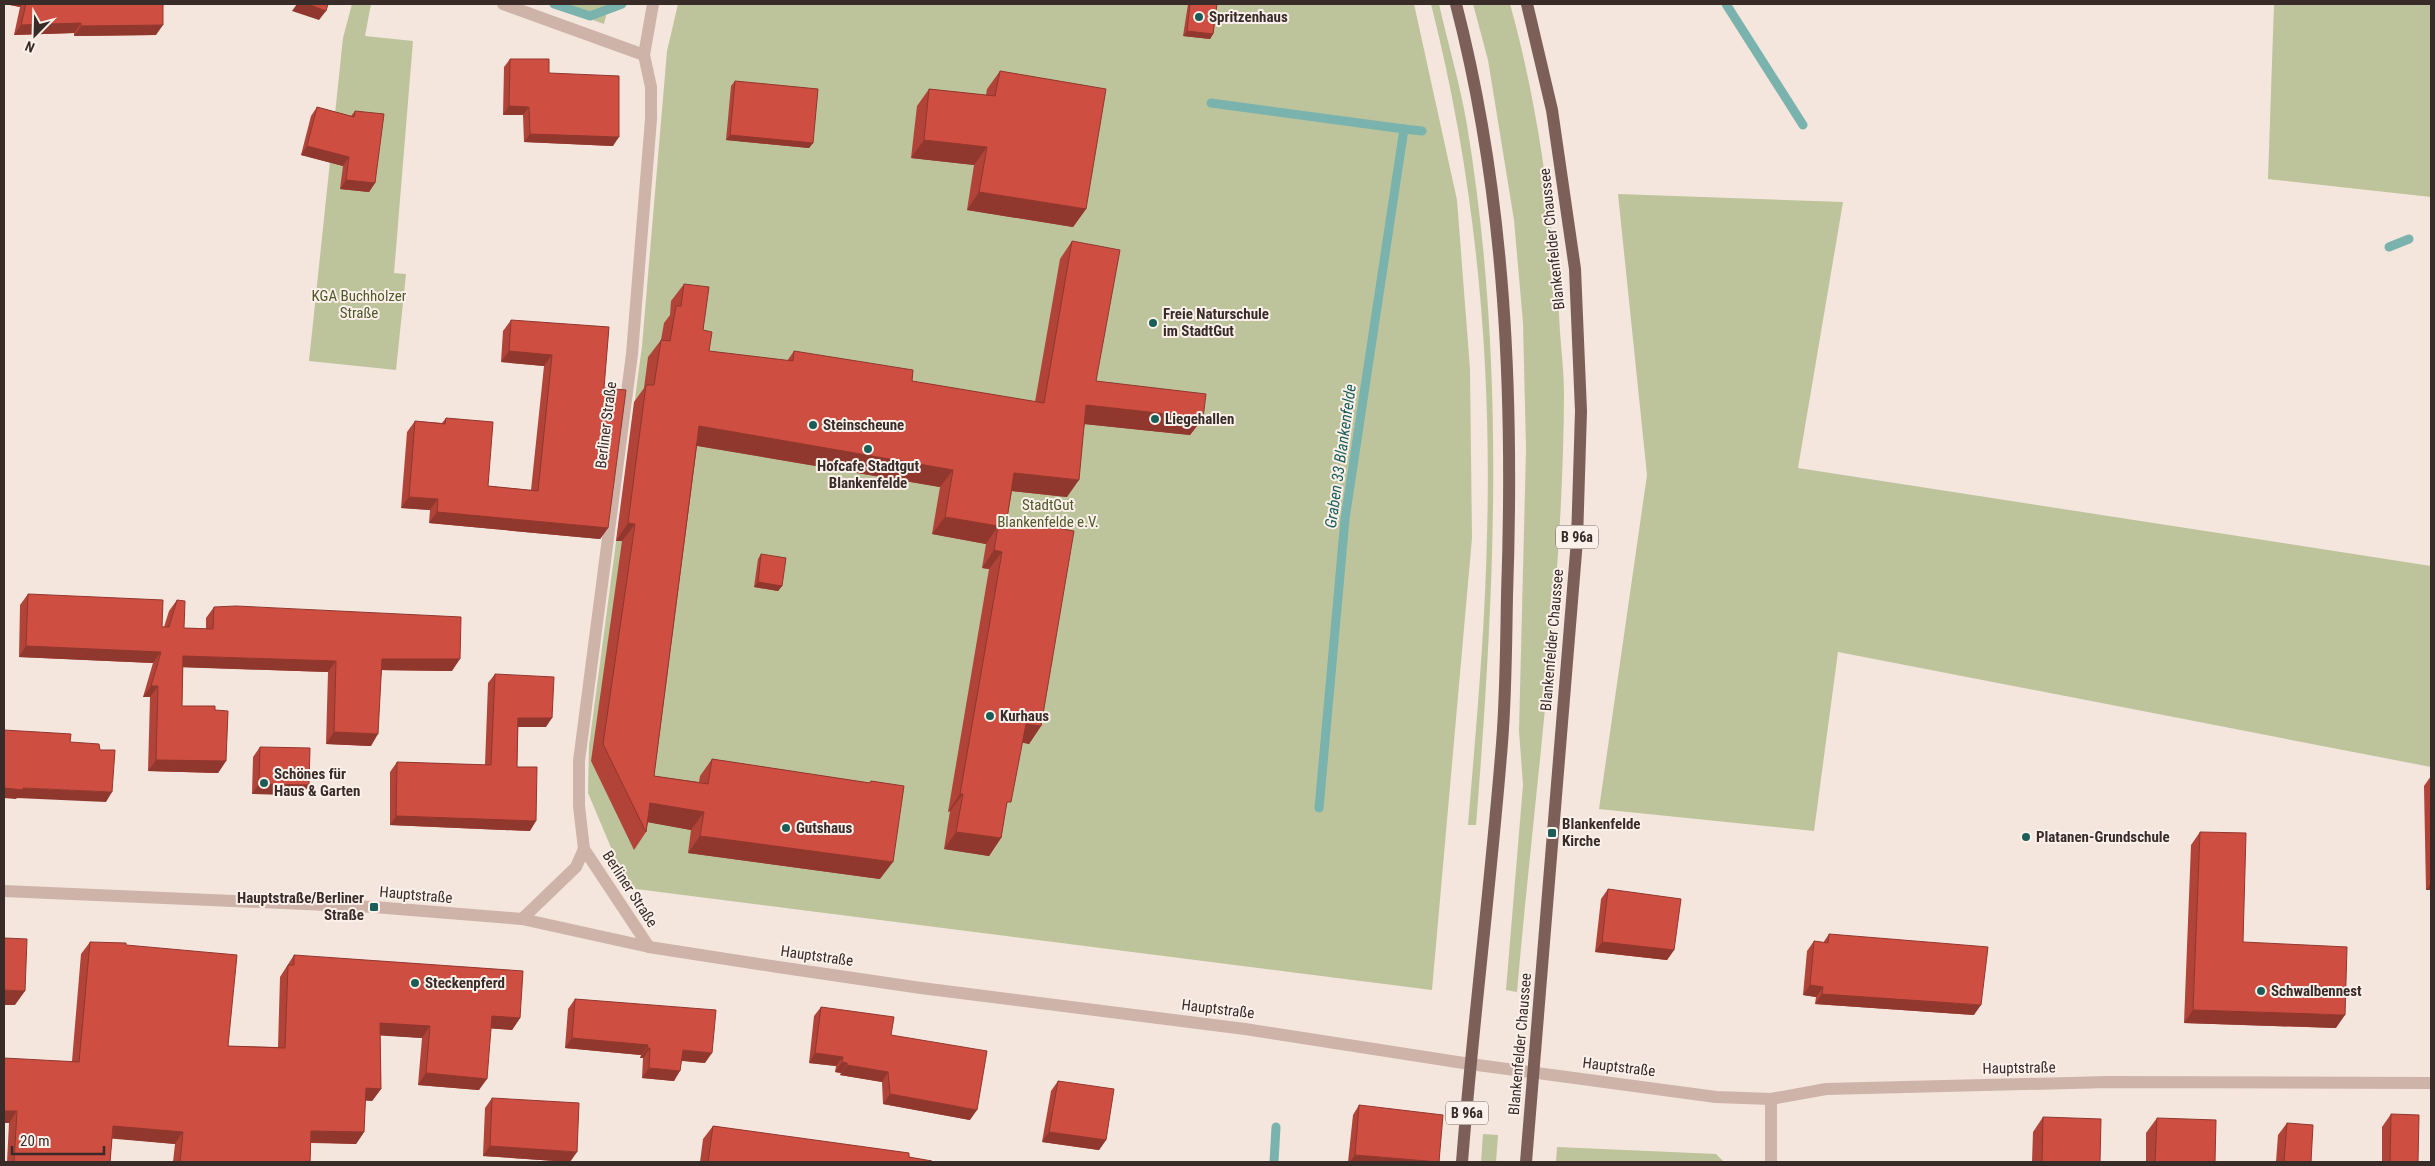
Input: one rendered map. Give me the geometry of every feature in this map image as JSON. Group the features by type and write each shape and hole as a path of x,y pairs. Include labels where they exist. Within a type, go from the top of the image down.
{"main road":[{"name":"B 96a","path":"1456,4 1471,69 1493,193 1502,275 1509,413 1509,541 1502,739 1483,957 1470,1064 1462,1162"},
{"name":"Blankenfelder Chaussee","path":"1526,1162 1577,540 1582,411 1575,269 1552,110 1527,4"}],"street":[{"path":"502,4 644,55"},
{"name":"Berliner Straße","path":"649,947 584,849 579,806 579,761 632,354 650,119 651,87 644,55 653,4"},
{"name":"Berliner Straße","path":"522,919 576,867 584,849"},
{"name":"Hauptstraße","path":"4,891 374,907 522,919 649,947 921,988 1244,1029 1470,1064 1716,1097 1770,1099 1826,1088 2108,1082 2431,1083"},
{"path":"1770,1099 1771,1162"}],"green space":[{"name":"KGA Buchholzer Straße","path":"352,4 371,4 365,36 413,41 394,273 406,274 396,370 309,361 343,38"},
{"path":"549,4 609,4 604,24"},
{"name":"StadtGut Blankenfelde e.V.","path":"678,4 1414,4 1457,200 1470,369 1472,538 1432,990 628,888 588,793 589,746 642,346 667,51"},
{"path":"1431,4 1439,4 1467,125 1488,301 1492,388 1492,562 1483,737 1476,825 1468,825 1480,680 1486,571 1487,401 1477,267 1469,201 1459,135"},
{"path":"1473,4 1510,4 1520,42 1536,119 1548,197 1564,384 1559,544 1517,992 1506,990 1523,785 1519,731 1526,449 1523,323 1514,220 1488,60"},
{"path":"2274,4 2431,4 2431,197 2268,179"},
{"path":"1618,194 1843,202 1798,468 2431,566 2431,767 1838,652 1814,831 1599,809 1647,475"},
{"path":"1483,1134 1498,1135 1496,1162 1481,1162"},
{"path":"1557,1147 1716,1154 1724,1162 1556,1162"}],"building":[{"path":"26,4 163,4 163,25 81,26 81,23 21,25"},
{"path":"308,4 328,4 326,11"},
{"name":"Spritzenhaus","path":"1190,4 1217,4 1213,34 1187,31"},
{"path":"510,59 549,59 549,73 619,76 619,137 530,134 529,107 509,106"},
{"path":"1000,71 1106,89 1086,209 979,192 987,147 924,140 929,89 995,96"},
{"path":"735,81 818,89 813,143 730,135"},
{"path":"317,107 354,117 355,111 384,114 375,183 346,180 349,157 307,146"},
{"path":"1072,241 1120,250 1096,381 1206,394 1203,418 1086,405 1079,480 1014,473 1007,519 1074,531 1041,726 1026,724 1011,802 1007,802 1001,838 956,832 963,794 960,794 1002,552 994,550 998,526 945,517 953,470 699,426 654,776 708,784 712,759 870,783 871,781 904,786 893,862 700,836 704,812 650,803 646,832 603,744 635,524 628,523 646,385 654,385 661,340 670,341 676,306 681,306 684,284 709,287 703,330 712,332 709,351 793,361 794,351 913,370 912,381 1044,403"},
{"path":"511,320 609,327 604,388 626,390 608,528 437,512 438,499 409,497 415,421 445,424 446,418 493,422 488,486 538,491 552,355 509,351"},
{"path":"761,554 786,558 782,586 758,582"},
{"path":"28,594 163,600 162,627 169,627 177,600 185,601 184,628 213,629 214,607 236,606 461,617 460,659 382,659 378,734 334,732 336,661 183,656 182,706 215,706 215,710 228,711 226,761 156,760 158,686 151,686 161,652 26,646"},
{"path":"495,674 554,677 552,718 518,718 517,767 537,767 536,821 396,816 397,762 491,765"},
{"path":"4,730 71,734 70,742 99,744 100,750 115,750 112,792 4,788"},
{"path":"260,747 310,748 309,785 259,784"},
{"path":"2200,832 2246,833 2243,942 2347,947 2345,1015 2193,1010"},
{"path":"1608,889 1681,899 1674,950 1602,942"},
{"path":"1829,934 1988,947 1981,1005 1822,994 1823,987 1810,985 1814,941 1828,943"},
{"path":"4,938 27,939 25,991 4,990"},
{"path":"90,942 126,943 126,945 237,955 228,1046 285,1048 288,965 294,965 294,955 523,971 520,1018 492,1016 487,1079 426,1073 430,1026 380,1023 381,1089 366,1088 364,1132 311,1131 310,1162 180,1162 183,1132 113,1126 110,1162 14,1162 17,1111 4,1111 4,1058 79,1062"},
{"path":"575,999 716,1010 712,1053 683,1050 680,1071 649,1068 650,1048 647,1048 648,1045 572,1038"},
{"path":"821,1007 894,1017 891,1035 987,1051 977,1110 890,1094 888,1072 847,1065 847,1063 842,1062 843,1057 815,1053"},
{"path":"1058,1081 1114,1089 1106,1140 1049,1132"},
{"path":"492,1098 579,1103 577,1152 490,1146"},
{"path":"1359,1105 1443,1115 1439,1162 1355,1155"},
{"path":"2391,1114 2419,1115 2418,1162 2390,1162"},
{"path":"2043,1117 2101,1119 2100,1162 2042,1162"},
{"path":"2157,1118 2216,1120 2215,1162 2155,1162"},
{"path":"2287,1123 2313,1125 2311,1162 2284,1162"},
{"path":"713,1126 909,1153 909,1157 932,1162 708,1162"}],"waterway":[{"path":"554,4 590,16 622,4"},
{"path":"1726,4 1803,125"},
{"path":"1211,103 1404,129"},
{"name":"Graben 33 Blankenfelde","path":"1319,808 1345,519 1404,129 1422,131"},
{"path":"2389,247 2409,239"},
{"name":"Graben 33 Blankenfelde","path":"1274,1162 1276,1127"}],"place":[{"name":"Spritzenhaus","path":"1199,17"},
{"name":"Freie Naturschule im StadtGut","path":"1153,323"},
{"name":"Liegehallen","path":"1155,419"},
{"name":"Steinscheune","path":"813,425"},
{"name":"Hofcafe Stadtgut Blankenfelde","path":"868,449"},
{"name":"Kurhaus","path":"990,716"},
{"name":"Schönes für Haus & Garten","path":"264,783"},
{"name":"Gutshaus","path":"786,828"},
{"name":"Blankenfelde Kirche","path":"1552,833"},
{"name":"Platanen-Grundschule","path":"2026,837"},
{"name":"Hauptstraße/Berliner Straße","path":"374,907"},
{"name":"Steckenpferd","path":"415,983"},
{"name":"Schwalbennest","path":"2261,991"}]}
